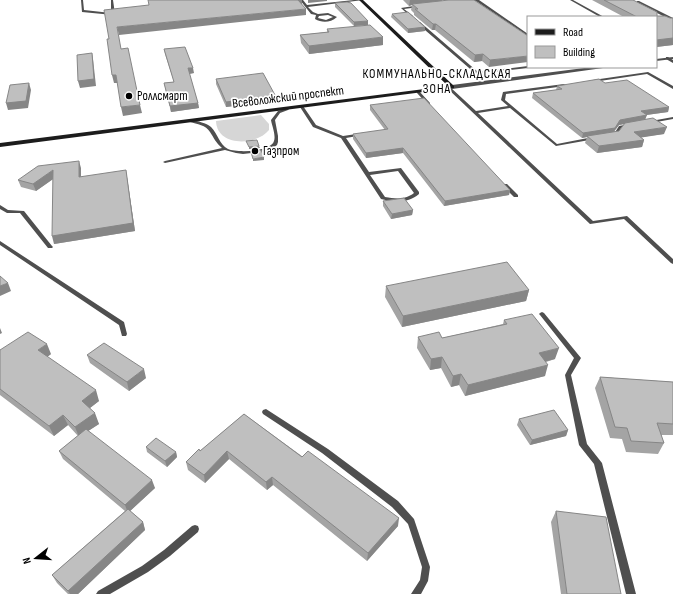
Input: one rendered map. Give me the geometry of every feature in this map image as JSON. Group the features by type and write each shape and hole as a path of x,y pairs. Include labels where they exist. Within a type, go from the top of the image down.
{"street":[{"path":"362,0 450,87"},
{"path":"657,60 670,58"},
{"name":"Всеволожский проспект","path":"0,146 418,92 590,68"}],"lane":[{"path":"82,0 83,12 113,14 112,0"},
{"path":"301,0 312,13 318,15 328,14 334,17 332,20 322,20 316,18 318,15"},
{"path":"306,6 362,0"},
{"path":"462,2 477,0 527,34"},
{"path":"571,0 600,16"},
{"path":"638,2 672,19"},
{"path":"425,6 402,8 478,73 527,67"},
{"path":"661,20 672,19"},
{"path":"670,58 673,62"},
{"path":"590,81 648,73 673,88"},
{"path":"567,84 504,93 503,100 556,145 601,137"},
{"path":"450,87 592,223 625,217 673,262"},
{"path":"418,92 434,109"},
{"path":"302,107 314,126 343,137 363,134"},
{"path":"476,112 512,107"},
{"path":"191,121 202,123 212,129 225,149 232,152 246,152 272,147 276,143 277,138 273,120 279,112 287,109"},
{"path":"642,123 673,118"},
{"path":"608,136 616,135 620,127 635,124"},
{"path":"343,137 367,174 383,198 396,201 411,199 417,194 399,169 367,174"},
{"path":"165,162 225,149"},
{"path":"499,179 516,196"},
{"path":"0,207 7,211 22,212 50,247"},
{"path":"0,243 122,324 124,334"},
{"path":"542,314 578,358 568,374 582,445 598,463 631,594"},
{"path":"266,412 325,451 395,504 411,522 426,567 424,581 416,594"},
{"path":"101,594 145,569 167,553 195,529"}],"shaded area":[{"path":"261,115 269,124 269,130 255,139 238,141 223,136 218,130 216,121"}],"building":[{"path":"148,0 298,0 306,9 117,27 121,49 128,48 140,105 121,107 116,75 112,75 107,39 109,39 104,10 149,5"},
{"path":"449,0 474,0 527,35 527,56 490,60 483,54 475,55 436,24 433,24 415,9 418,9 412,4"},
{"path":"604,0 633,0 657,12 657,16 635,16"},
{"path":"335,3 351,3 368,21 354,22"},
{"path":"408,12 425,27 408,29 392,14"},
{"path":"657,16 673,18 673,38 657,40"},
{"path":"370,25 383,37 309,46 300,35 329,32 327,29"},
{"path":"185,47 193,68 188,68 198,103 170,106 164,83 174,82 164,49"},
{"path":"92,53 94,79 78,81 77,55"},
{"path":"263,73 275,95 226,102 216,79"},
{"path":"599,79 605,83 627,80 669,107 641,111 647,115 620,120 615,128 583,133 533,93 562,89 557,86"},
{"path":"29,83 26,101 6,103 10,85"},
{"path":"424,98 510,190 445,201 403,148 366,153 353,134 388,129 370,105"},
{"path":"653,118 667,127 634,132 644,140 599,146 587,136 619,131 625,123"},
{"path":"257,140 259,146 249,147 246,141"},
{"path":"261,150 264,157 253,159 251,152"},
{"path":"79,161 79,177 126,170 133,223 52,236 53,170 33,184 18,180 38,166"},
{"path":"404,198 413,210 392,214 383,201"},
{"path":"507,262 529,290 403,316 386,286"},
{"path":"0,276 8,283 0,286"},
{"path":"532,314 559,348 539,353 548,365 468,385 461,374 453,376 442,357 431,359 418,337 439,332 442,338 507,324 504,320"},
{"path":"28,332 47,344 38,350 96,390 82,401 95,413 75,427 63,415 49,426 0,389 0,350"},
{"path":"104,343 144,369 127,382 87,355"},
{"path":"600,377 673,382 673,424 657,423 664,443 631,441 627,428 615,427"},
{"path":"554,410 568,430 532,440 519,419"},
{"path":"244,414 302,457 308,451 399,518 368,553 272,477 266,482 227,451 204,475 186,462 199,449 200,451"},
{"path":"86,429 152,480 125,505 59,451"},
{"path":"156,438 176,452 165,461 146,447"},
{"path":"128,509 143,522 68,591 52,575"},
{"path":"556,511 606,517 621,594 567,594"}],"place":[{"name":"Роллсмарт","path":"129,96"},
{"name":"Газпром","path":"255,151"}],"district":[{"name":"КОММУНАЛЬНО-СКЛАДСКАЯ ЗОНА","path":"437,82"}]}
